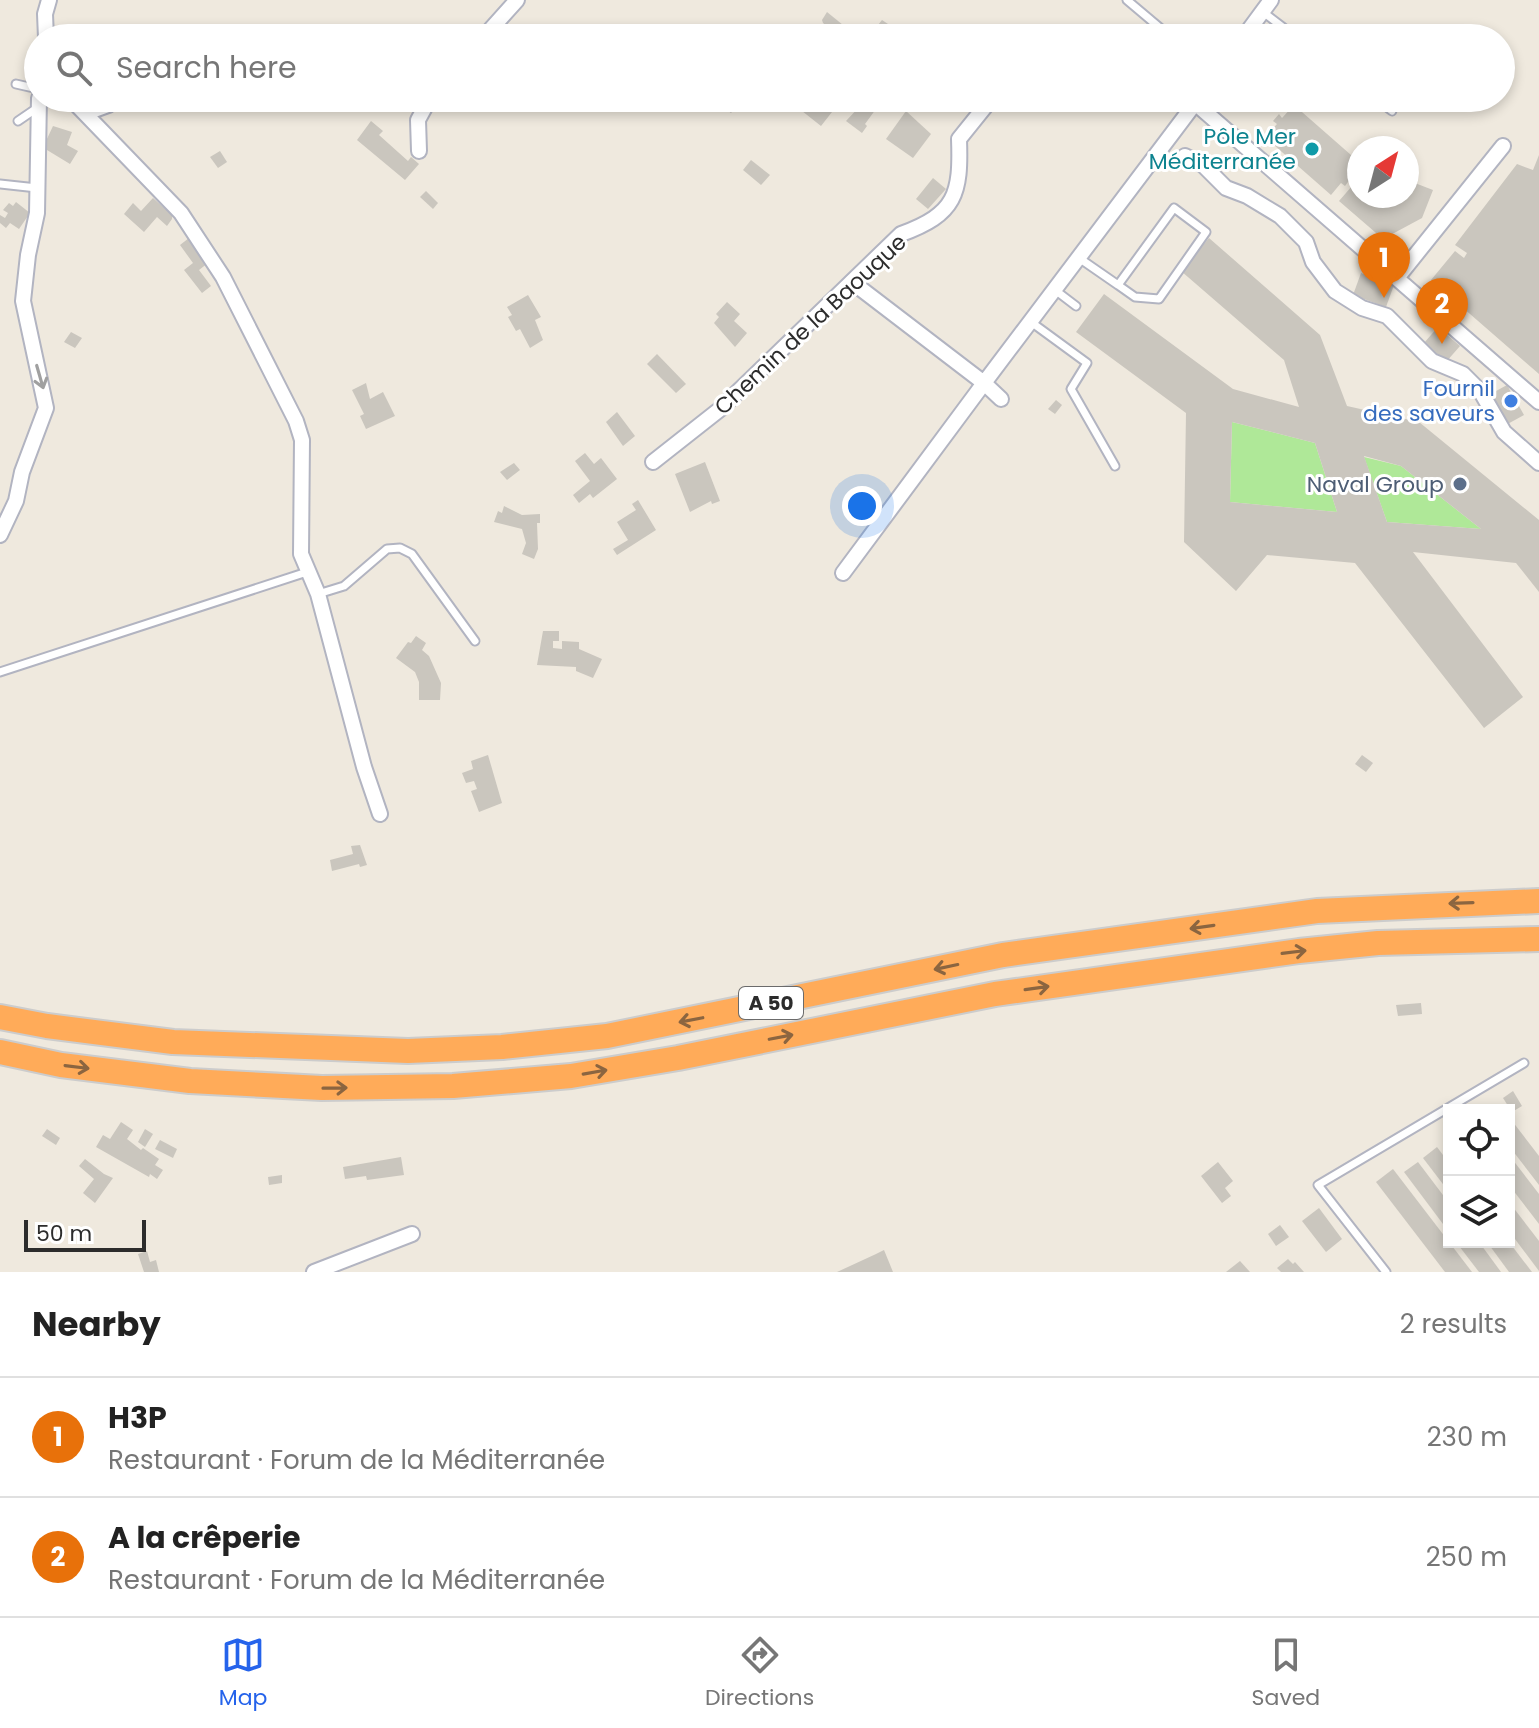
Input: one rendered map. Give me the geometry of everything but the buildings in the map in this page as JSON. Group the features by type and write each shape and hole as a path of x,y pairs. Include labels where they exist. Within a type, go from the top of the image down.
{"highway":[{"name":"A 50","path":"0,1017 173,1042 408,1051 502,1047 607,1036 1003,955 1144,935 1317,911 1539,901"},
{"name":"A 50","path":"0,1052 61,1065 190,1081 322,1088 453,1086 571,1076 678,1058 995,994 1299,951 1378,943 1539,939"}],"street":[{"path":"45,24 49,0"},
{"path":"496,24 517,0"},
{"path":"1254,24 1267,6"},
{"path":"0,535 16,501 22,472 46,408 23,301 37,213 39,112"},
{"path":"84,112 181,213 223,277 296,421 302,440 301,554 318,594 364,767 380,814"},
{"path":"419,151 418,120 422,112"},
{"name":"Chemin de la Baouque","path":"653,462 719,410 901,234 929,224 952,201 960,177 959,139 981,112"},
{"path":"843,573 1189,112"},
{"path":"1209,112 1539,402"},
{"path":"1397,278 1503,146"},
{"path":"1185,156 1203,165 1226,188 1247,196 1280,216 1306,242 1313,262 1335,291 1362,308 1387,316 1432,361 1463,374 1481,392 1504,432 1539,463"},
{"path":"852,282 1001,399"},
{"path":"314,1272 412,1234"}],"lane":[{"path":"1127,0 1155,24"},
{"path":"1267,6 1284,24"},
{"path":"16,84 24,86"},
{"path":"18,121 28,112"},
{"path":"88,116 99,112"},
{"path":"0,184 39,189"},
{"path":"1079,258 1135,297 1159,299 1206,232 1174,208 1118,285"},
{"path":"28,255 41,262"},
{"path":"1055,290 1076,306"},
{"path":"1031,322 1087,363 1071,389 1115,466"},
{"path":"318,594 344,586 387,549 400,548 412,554 475,641"},
{"path":"0,672 307,572"},
{"path":"1386,1272 1318,1185 1524,1063"}],"green space":[{"path":"1232,422 1315,443 1337,512 1230,502"},
{"path":"1364,457 1401,466 1481,529 1387,522"}],"place":[{"name":"Pôle Mer Méditerranée","path":"1312,149"},
{"name":"H3P","path":"1384,298"},
{"name":"A la crêperie","path":"1442,344"},
{"name":"Fournil des saveurs","path":"1511,401"},
{"name":"Naval Group","path":"1460,484"}]}
